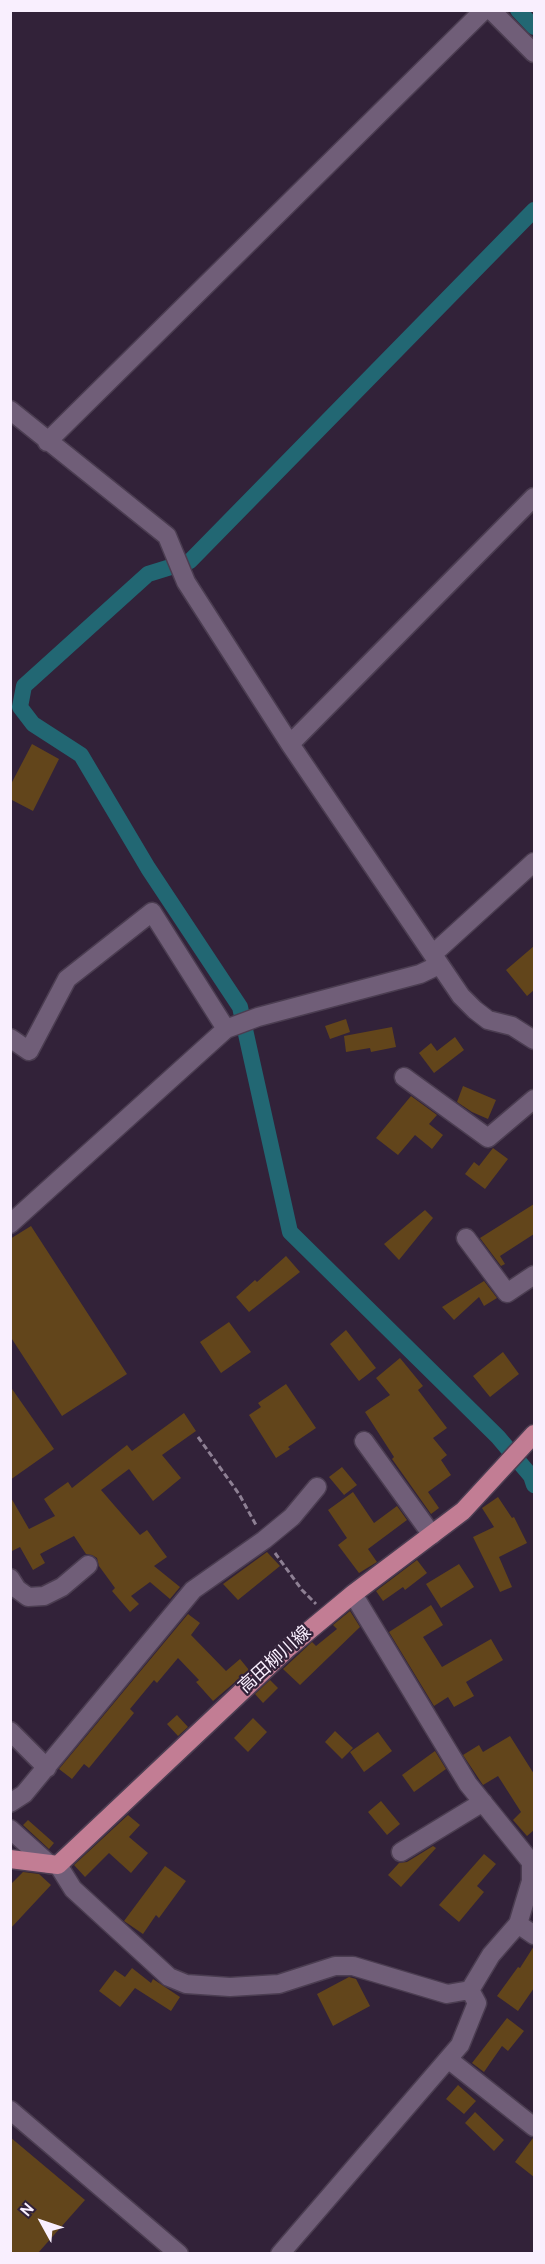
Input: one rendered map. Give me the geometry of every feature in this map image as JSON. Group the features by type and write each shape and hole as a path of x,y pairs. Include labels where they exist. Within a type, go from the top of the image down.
{"main road":[{"name":"高田柳川線","path":"53,1865 288,1648 353,1594 463,1511 534,1434"},
{"path":"10,1859 53,1865"}],"street":[{"path":"47,442 484,10"},
{"path":"491,10 534,53"},
{"path":"11,412 167,536 186,582 290,744 436,959 475,1010 488,1020 512,1026 534,1040"},
{"path":"290,744 534,497"},
{"path":"10,1224 226,1029 258,1017 420,974 534,862"},
{"path":"10,1038 29,1051 67,980 152,912 226,1029"},
{"path":"405,1077 488,1138 534,1099"},
{"path":"466,1238 507,1293 534,1275"},
{"path":"364,1441 432,1535"},
{"path":"10,1803 24,1794 47,1768 193,1590 264,1540 292,1517 317,1487"},
{"path":"10,1578 17,1589 28,1597 44,1596 62,1587 88,1565"},
{"path":"10,1830 53,1865 73,1889 169,1977 186,1984 230,1987 279,1984 335,1966 353,1966 447,1994 470,1990 491,1955 518,1924 531,1881 531,1862 468,1784 353,1594"},
{"path":"10,1731 47,1768"},
{"path":"400,1852 483,1802"},
{"path":"518,1924 534,1935"},
{"path":"280,2253 460,2045 477,2003 470,1990"},
{"path":"448,2059 534,2127"},
{"path":"10,2110 179,2253"}],"building":[{"path":"32,744 59,759 33,811 10,799 10,786"},
{"path":"534,946 534,990 527,996 506,970"},
{"path":"346,1019 350,1032 330,1039 325,1026"},
{"path":"392,1027 396,1047 371,1052 370,1048 346,1052 344,1036"},
{"path":"455,1037 464,1050 434,1073 419,1053 431,1043 437,1051"},
{"path":"463,1086 496,1100 488,1119 457,1102"},
{"path":"411,1096 437,1115 429,1124 443,1135 432,1149 415,1135 398,1155 376,1138"},
{"path":"493,1148 508,1159 485,1189 465,1174 474,1162 479,1166"},
{"path":"534,1204 534,1234 500,1256 505,1264 501,1266 480,1238"},
{"path":"425,1210 433,1218 399,1260 384,1244"},
{"path":"31,1226 127,1374 62,1416 10,1336 10,1239"},
{"path":"286,1256 300,1272 249,1312 236,1297"},
{"path":"484,1281 497,1298 484,1306 479,1297 454,1320 442,1307"},
{"path":"229,1322 251,1352 221,1373 200,1342"},
{"path":"346,1330 376,1368 359,1381 330,1344"},
{"path":"503,1352 519,1374 490,1397 473,1376"},
{"path":"400,1358 423,1386 418,1390 447,1428 433,1438 447,1455 441,1460 451,1475 428,1492 439,1508 431,1514 392,1459 394,1457 365,1412 390,1395 376,1378"},
{"path":"286,1384 316,1428 276,1458 249,1415 261,1407 258,1403"},
{"path":"10,1386 54,1449 10,1480"},
{"path":"184,1413 196,1431 162,1455 181,1478 153,1501 129,1469 101,1490 140,1535 147,1530 167,1557 154,1566 180,1587 170,1599 150,1582 131,1596 139,1604 130,1612 112,1591 115,1588 99,1566 97,1558 86,1554 74,1536 40,1554 45,1563 33,1570 20,1547 10,1552 10,1496 29,1529 55,1516 44,1499 68,1482 72,1488 127,1445 132,1451"},
{"path":"342,1467 357,1485 344,1495 329,1477"},
{"path":"353,1492 374,1523 397,1506 407,1520 368,1549 377,1562 359,1573 338,1545 347,1538 328,1510"},
{"path":"498,1497 512,1518 514,1517 527,1543 499,1557 512,1587 500,1592 473,1537 494,1527 482,1508"},
{"path":"267,1552 280,1566 238,1600 223,1584"},
{"path":"417,1560 427,1573 405,1590 403,1587 383,1601 376,1591"},
{"path":"459,1564 474,1587 441,1608 426,1584"},
{"path":"431,1605 443,1625 423,1637 442,1667 491,1639 503,1660 466,1682 474,1696 454,1707 448,1697 434,1706 389,1632"},
{"path":"350,1611 360,1627 300,1685 283,1669 312,1642 316,1646 337,1629 333,1625"},
{"path":"188,1614 200,1623 191,1635 226,1671 240,1659 249,1670 213,1701 196,1682 199,1680 178,1658 157,1683 154,1680 130,1709 134,1713 89,1768 84,1764 72,1779 59,1769"},
{"path":"270,1680 278,1688 263,1703 255,1694"},
{"path":"177,1715 188,1727 178,1736 167,1724"},
{"path":"253,1718 267,1732 248,1752 234,1738"},
{"path":"335,1731 353,1748 342,1759 325,1742"},
{"path":"378,1732 392,1751 364,1772 350,1752"},
{"path":"510,1736 534,1774 534,1830 527,1836 513,1820 521,1812 498,1776 483,1785 463,1755 479,1745 483,1752"},
{"path":"435,1751 446,1769 414,1792 402,1775"},
{"path":"381,1801 400,1824 387,1835 368,1812"},
{"path":"128,1815 140,1825 129,1837 148,1853 131,1873 109,1853 85,1877 74,1865"},
{"path":"28,1820 54,1843 49,1849 23,1825"},
{"path":"433,1846 436,1848 401,1887 388,1875 399,1863 407,1862"},
{"path":"484,1854 496,1864 477,1886 484,1892 459,1922 439,1905"},
{"path":"165,1866 186,1881 159,1918 156,1915 143,1934 124,1921"},
{"path":"23,1872 39,1874 51,1885 10,1929 10,1885"},
{"path":"534,1946 534,1988 518,2011 497,1996 518,1967 520,1968"},
{"path":"132,1968 151,1983 153,1979 180,1997 171,2011 135,1988 120,2007 99,1991 115,1970 125,1977"},
{"path":"349,1977 356,1979 370,2006 333,2026 317,1994"},
{"path":"507,2018 524,2031 508,2051 502,2046 484,2072 472,2063"},
{"path":"458,2085 476,2101 464,2114 446,2099"},
{"path":"475,2112 504,2140 494,2151 465,2123"},
{"path":"10,2137 85,2200 38,2253 10,2253"},
{"path":"534,2138 534,2177 515,2162"}],"waterway":[{"path":"518,10 534,27"},
{"path":"534,210 190,561 148,574 24,686 20,707 33,724 81,755 148,868 240,1007 290,1232 498,1437 531,1476 534,1485"}]}
